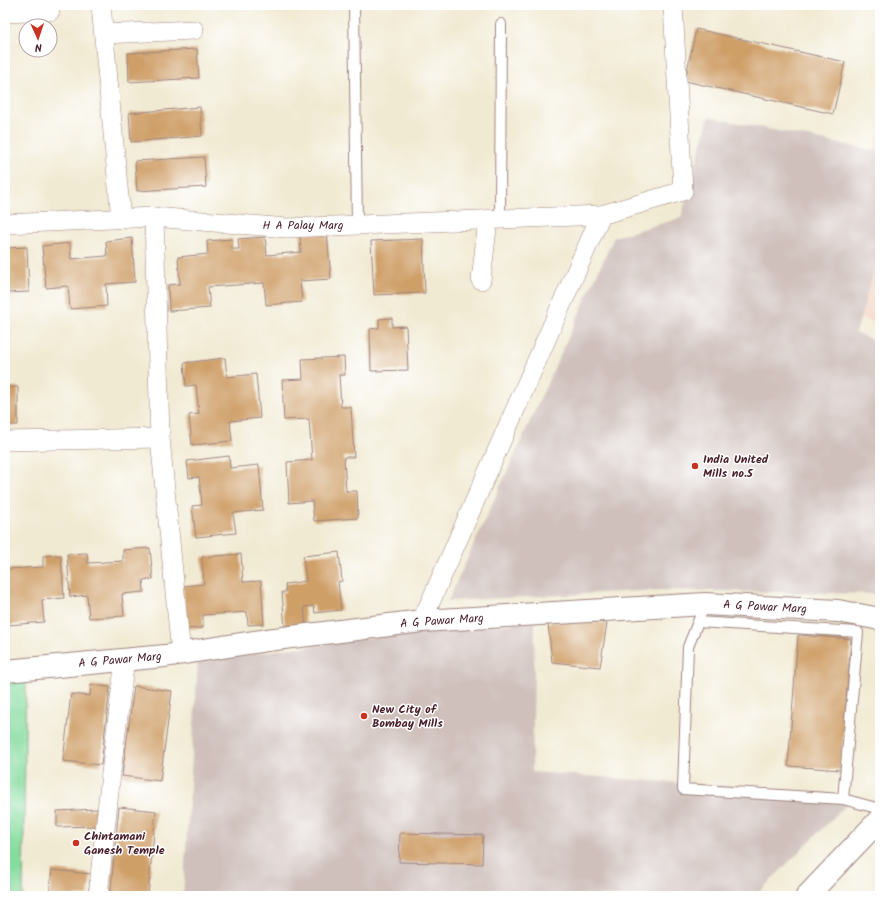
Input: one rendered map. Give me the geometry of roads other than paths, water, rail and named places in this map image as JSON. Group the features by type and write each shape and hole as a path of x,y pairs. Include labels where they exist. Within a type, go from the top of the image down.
{"street":[{"path":"101,5 121,219"},
{"name":"H A Palay Marg","path":"5,224 154,217 287,228 601,215 683,191 673,5"},
{"path":"5,13 50,11"},
{"path":"104,34 194,30"},
{"path":"422,621 601,215"},
{"path":"154,217 160,438 180,654"},
{"path":"481,280 494,220"},
{"path":"5,441 160,438"},
{"name":"A G Pawar Marg","path":"5,672 180,654 267,640 422,621 702,613 838,611 880,619"},
{"path":"98,896 110,773 125,659"},
{"path":"807,896 880,819"}],"lane":[{"path":"354,5 357,225"},
{"path":"494,220 500,24"},
{"path":"843,799 858,632 702,613 688,647 683,789 843,799 880,810"}],"place":[{"name":"India United Mills no.5","path":"695,466"},
{"name":"New City of Bombay Mills","path":"364,716"},
{"name":"Chintamani Ganesh Temple","path":"76,843"}]}
